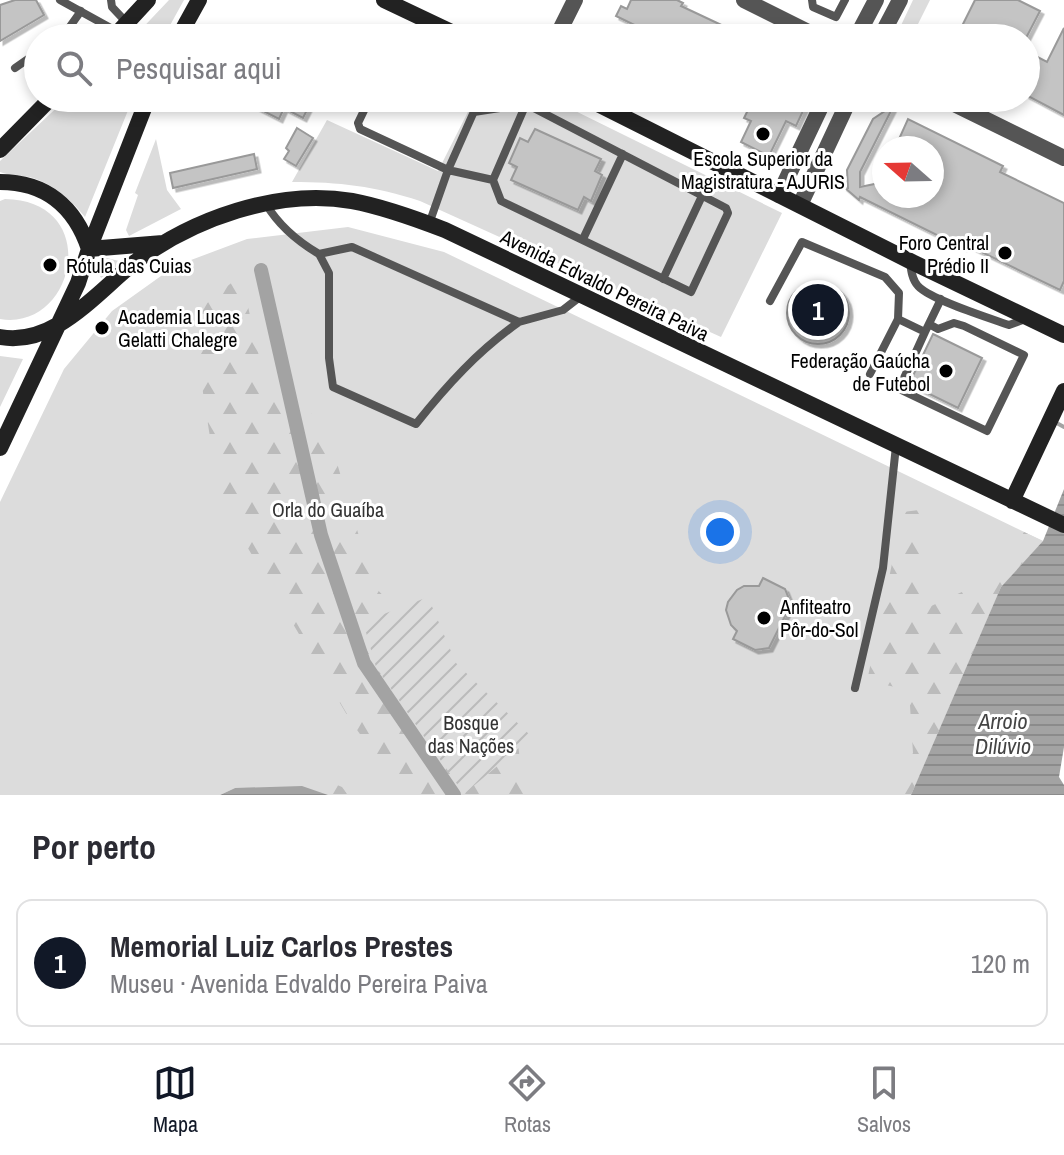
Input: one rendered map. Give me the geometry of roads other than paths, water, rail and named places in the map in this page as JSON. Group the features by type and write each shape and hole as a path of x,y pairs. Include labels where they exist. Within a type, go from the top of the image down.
{"main road":[{"path":"126,24 148,0"},
{"path":"186,24 199,0"},
{"path":"384,0 435,24"},
{"path":"0,150 37,112"},
{"path":"60,324 143,112"},
{"path":"614,112 910,261 1061,331"},
{"path":"0,182 30,185 67,207 81,226 89,249"},
{"name":"Avenida Edvaldo Pereira Paiva","path":"0,337 32,336 60,324 136,262 165,243 217,218 266,204 314,199 349,201 398,212 429,224 1064,525"},
{"name":"Avenida Edvaldo Pereira Paiva","path":"89,249 165,243"},
{"name":"Avenida Edvaldo Pereira Paiva","path":"0,448 60,324"},
{"path":"1012,501 1064,391"}],"street":[{"path":"563,24 575,0"},
{"path":"744,0 792,24"},
{"path":"863,24 876,0"},
{"path":"887,24 900,0"},
{"path":"779,195 831,112"},
{"path":"800,205 834,112"},
{"path":"970,112 1064,158"}],"lane":[{"path":"60,0 106,24"},
{"path":"111,0 117,24"},
{"path":"812,0 813,7 836,17 845,0"},
{"path":"72,24 81,11"},
{"path":"15,68 24,62"},
{"path":"363,112 358,123 360,129 448,170 493,180"},
{"path":"429,224 448,170 474,112"},
{"path":"522,112 493,180 501,201 688,292 694,290 728,213 726,208 547,112"},
{"path":"583,239 623,154"},
{"path":"663,279 702,196"},
{"path":"266,204 276,222 319,254 329,273 329,358 333,387 416,424 488,343 519,322 563,310 581,296"},
{"path":"770,301 799,244 805,242 885,277 899,293 898,319 870,374"},
{"path":"319,254 352,247 519,322"},
{"path":"910,261 913,279 919,288 941,299 1009,325 1028,318"},
{"path":"898,319 927,328 938,329 954,323 1024,355 987,431 899,389 927,328 941,299"},
{"path":"855,688 883,568 896,446"}],"water":[{"name":"Arroio Dilúvio","path":"1064,489 1064,747 1059,777 1064,785 1064,795 911,795 1001,587 1043,541"},
{"path":"302,786 328,795 220,795 235,788"}],"waterway":[{"path":"261,270 321,535 364,663 454,795"},
{"path":"1053,421 1064,427"}],"place":[{"name":"Escola Superior da Magistratura - AJURIS","path":"763,134"},
{"name":"Foro Central Prédio II","path":"1005,253"},
{"name":"Rótula das Cuias","path":"50,265"},
{"name":"Memorial Luiz Carlos Prestes","path":"818,310"},
{"name":"Academia Lucas Gelatti Chalegre","path":"102,328"},
{"name":"Federação Gaúcha de Futebol","path":"946,371"},
{"name":"Anfiteatro Pôr-do-Sol","path":"764,618"}],"park label":[{"name":"Orla do Guaíba","path":"328,509"},
{"name":"Bosque das Nações","path":"471,734"}]}
